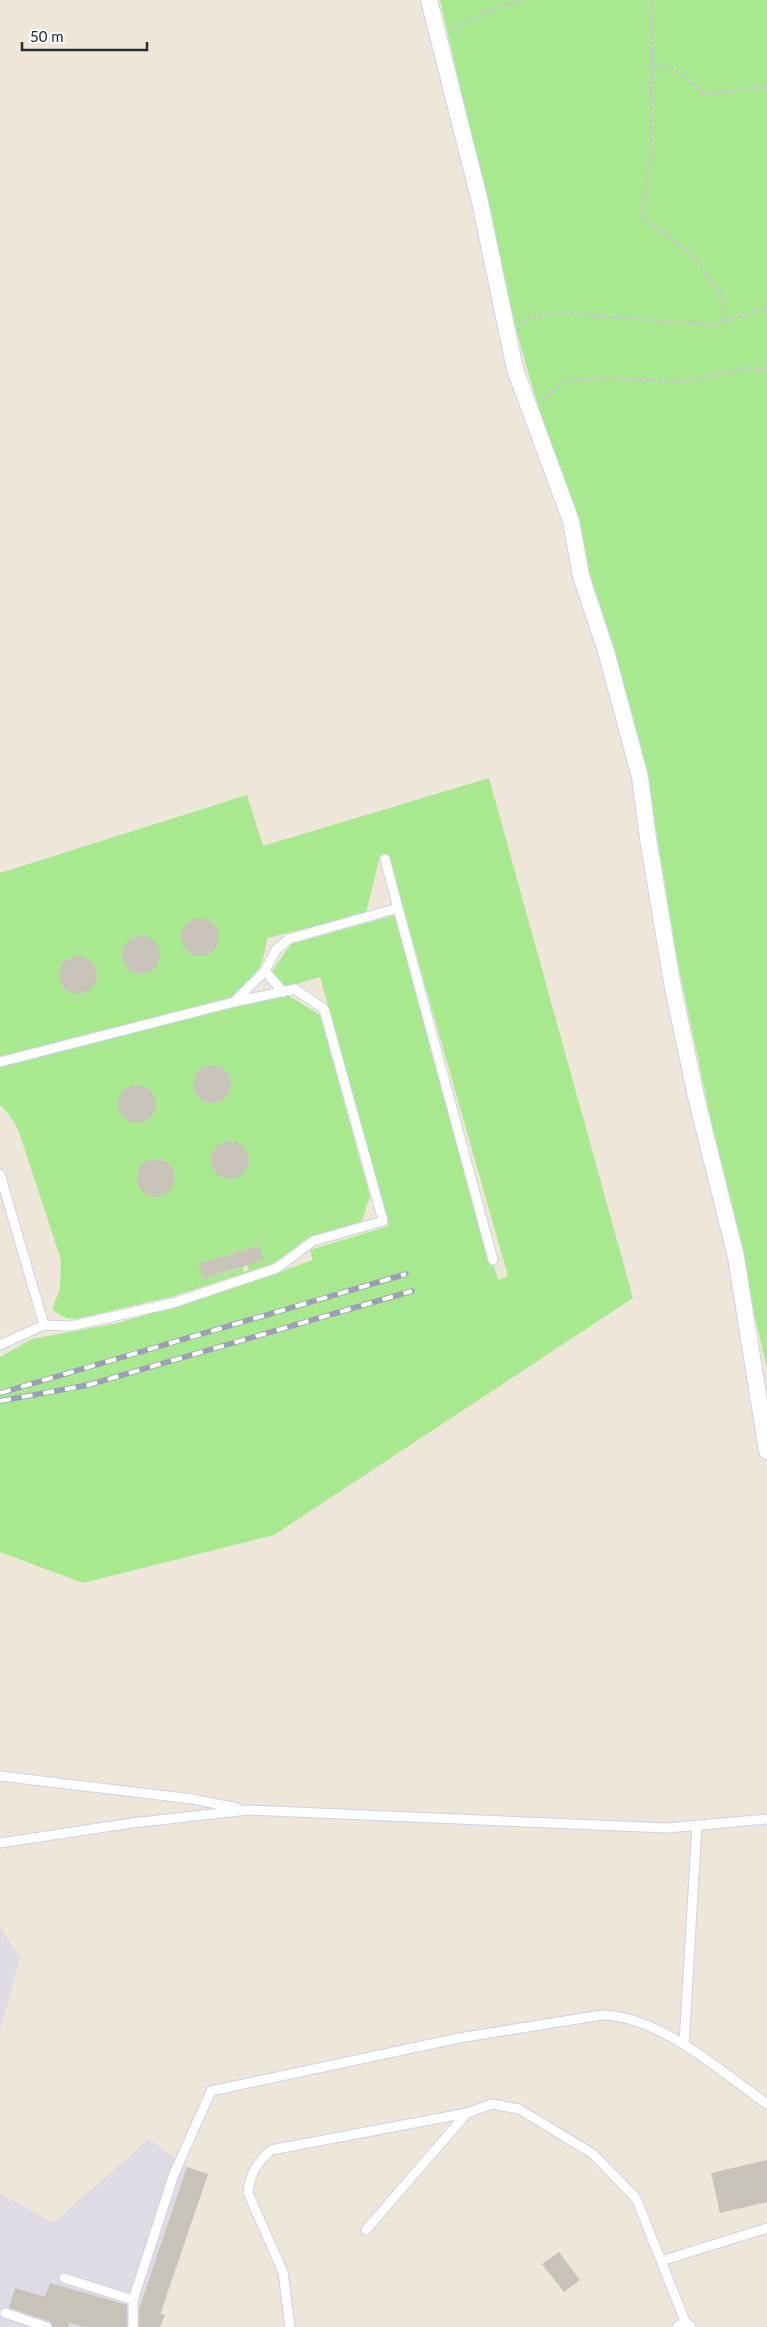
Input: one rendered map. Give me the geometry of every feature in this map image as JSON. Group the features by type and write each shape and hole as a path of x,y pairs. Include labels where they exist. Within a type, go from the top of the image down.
{"street":[{"path":"429,0 480,202 515,369 571,521 581,576 606,650 640,776 648,838 673,988 697,1101 736,1257 767,1451"}],"lane":[{"path":"385,859 493,1260"},
{"path":"234,1002 265,971 276,950 289,939 398,908"},
{"path":"265,971 283,992"},
{"path":"0,1062 234,1002 295,990 324,1010 383,1221 314,1241 277,1268 173,1303 71,1326 44,1325 0,1345"},
{"path":"0,1174 44,1325"},
{"path":"0,1776 192,1799 248,1810 666,1828 767,1819"},
{"path":"0,1843 132,1823 248,1810"},
{"path":"684,2045 697,1826"},
{"path":"133,2327 133,2300 174,2174 211,2091 459,2038 602,2015 620,2015 642,2022 684,2045 767,2104"},
{"path":"290,2327 283,2272 248,2193 250,2180 259,2161 271,2150 467,2113 492,2104 519,2108 592,2154 636,2198 684,2325"},
{"path":"366,2230 467,2113"},
{"path":"661,2261 767,2228"},
{"path":"64,2278 133,2300"},
{"path":"6,2313 47,2327"}],"path":[{"path":"438,35 483,14 522,0"},
{"path":"652,0 651,153 642,218 692,254 721,295 726,321"},
{"path":"652,63 676,69 706,95 767,86"},
{"path":"506,326 554,312 710,325 767,308"},
{"path":"531,410 566,380 606,378 684,381 749,368 767,370"}],"shaded area":[{"path":"0,1927 20,1958 0,2030"},
{"path":"149,2139 187,2167 208,2174 161,2314 165,2315 160,2327 0,2327 0,2193 53,2223"}],"green space":[{"path":"440,0 767,0 767,1368 728,1201 677,959 646,768 596,596 573,508 536,399 517,333"},
{"path":"489,778 633,1298 274,1535 83,1583 0,1552 0,1357 32,1339 118,1323 228,1290 313,1260 310,1250 389,1226 320,977 284,988 271,973 291,944 396,915 498,1280 508,1276 388,855 380,856 366,913 267,938 263,959 256,973 231,999 0,1058 0,873 247,795 263,846","holes":["201,918 213,923 218,939 217,944 210,952 199,955 187,950 182,934 190,921","142,936 154,942 159,952 158,962 155,967 146,973 140,974 127,968 124,963 124,948 127,943 136,937","72,957 86,958 96,968 96,981 87,992 70,992 64,988 59,975 65,962"]},
{"path":"286,994 320,1015 370,1196 361,1223 315,1236 270,1265 170,1297 76,1319 66,1318 52,1310 60,1289 61,1260 18,1129 0,1105 0,1067","holes":["216,1066 227,1074 230,1085 227,1095 219,1101 207,1103 196,1095 193,1082 198,1071 204,1067","138,1085 149,1090 155,1103 155,1108 149,1118 138,1122 128,1120 122,1112 119,1101 125,1089","231,1141 239,1143 244,1148 249,1163 242,1174 231,1178 221,1176 215,1168 212,1157 218,1145","153,1159 161,1159 170,1166 174,1172 174,1184 165,1194 152,1196 141,1188 138,1175 143,1164","259,1245 263,1260 247,1265 249,1270 244,1272 243,1267 203,1279 199,1264"]}],"building":[{"path":"200,918 213,924 219,937 213,950 200,956 187,950 181,937 187,924"},
{"path":"141,936 154,942 160,955 154,968 141,974 128,968 122,955 128,942"},
{"path":"78,956 91,962 97,975 91,988 78,994 65,988 59,975 65,962"},
{"path":"212,1065 225,1071 231,1084 225,1097 212,1103 199,1097 193,1084 199,1071"},
{"path":"137,1085 150,1091 156,1104 150,1117 137,1123 124,1117 118,1104 124,1091"},
{"path":"230,1141 243,1147 249,1160 243,1173 230,1179 217,1173 211,1160 217,1147"},
{"path":"156,1159 169,1165 175,1178 169,1191 156,1197 143,1191 137,1178 143,1165"},
{"path":"259,1245 264,1260 203,1279 198,1264"},
{"path":"767,2160 767,2202 720,2213 711,2173"},
{"path":"187,2167 208,2174 160,2314 165,2315 160,2327 139,2327 139,2309"},
{"path":"559,2252 580,2280 564,2292 542,2264"},
{"path":"50,2283 127,2305 127,2327 84,2327 69,2323 69,2327 53,2327 49,2321 9,2308 15,2288 45,2297"}],"railway":[{"path":"0,1393 406,1274"},
{"path":"0,1401 88,1385 412,1291"}]}
